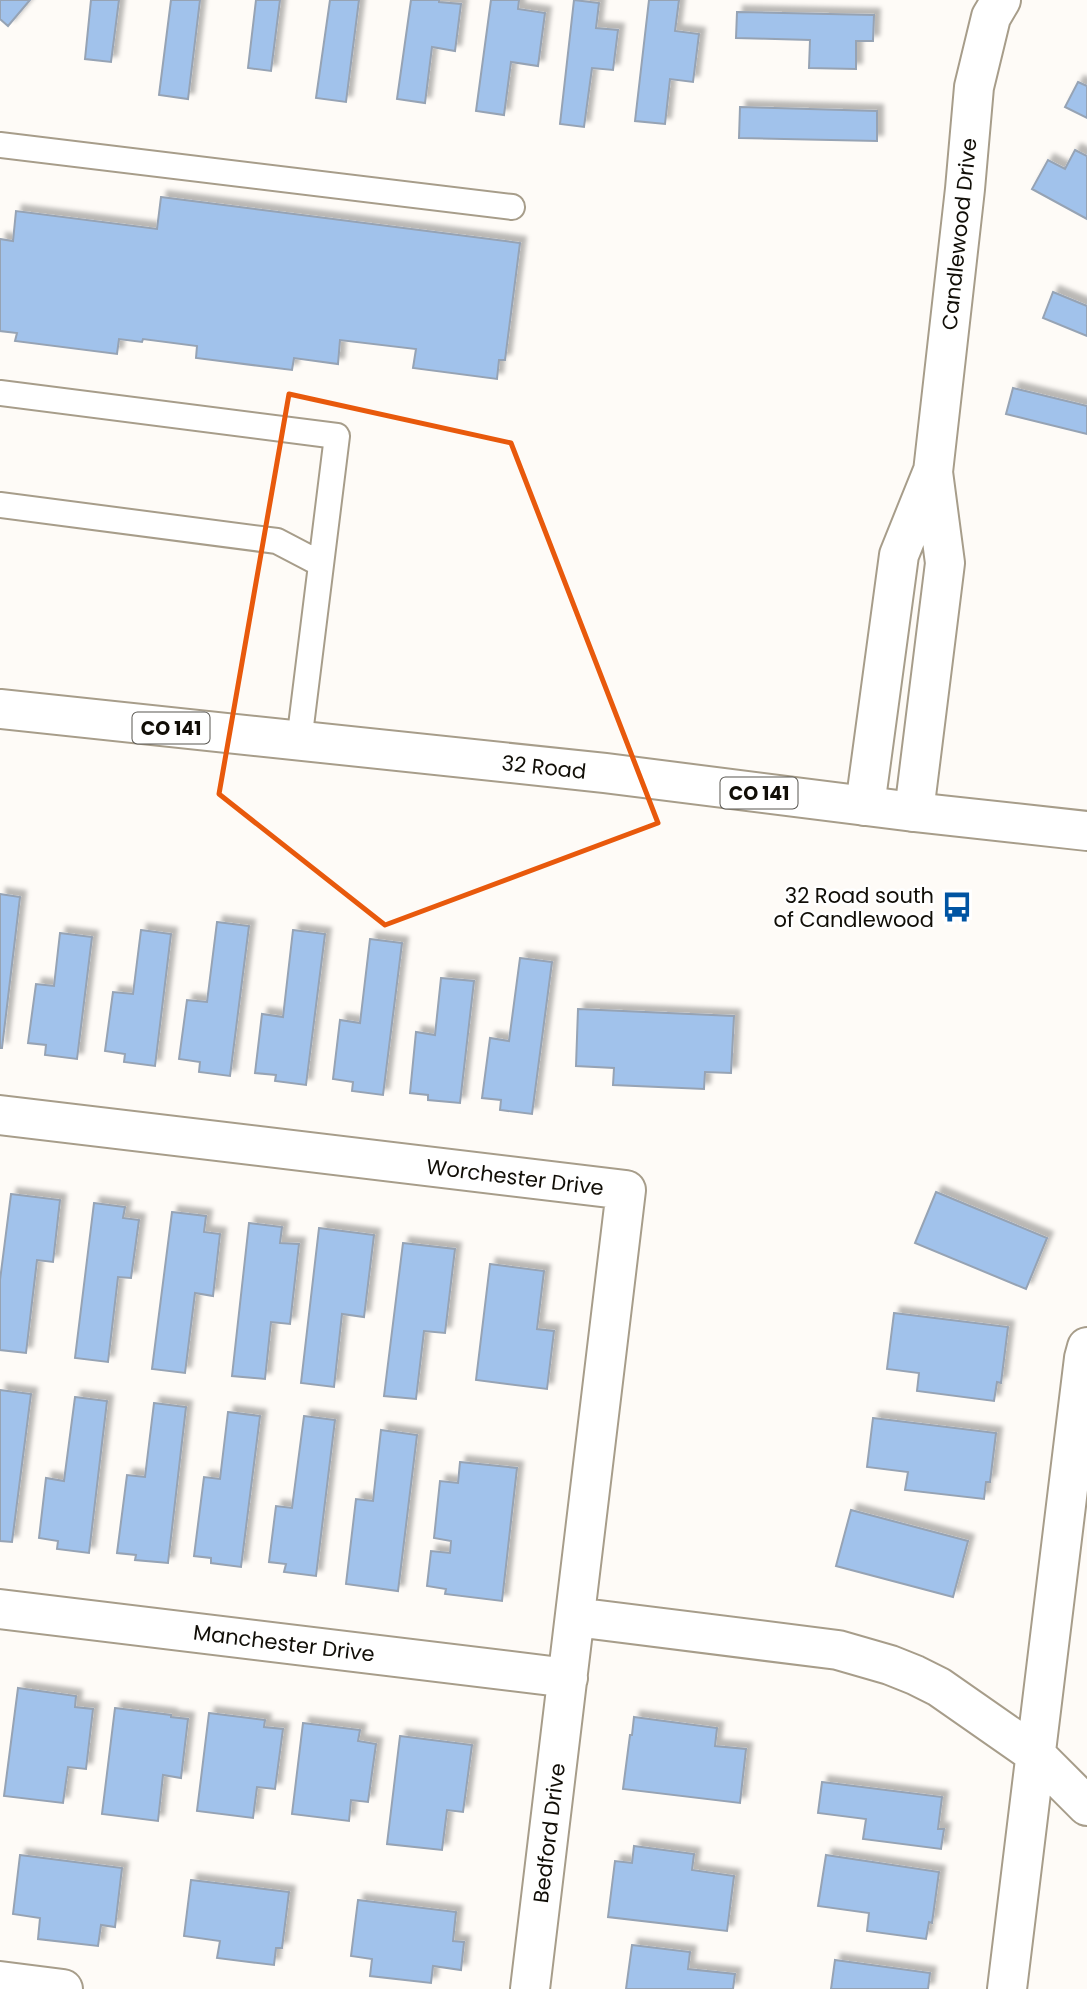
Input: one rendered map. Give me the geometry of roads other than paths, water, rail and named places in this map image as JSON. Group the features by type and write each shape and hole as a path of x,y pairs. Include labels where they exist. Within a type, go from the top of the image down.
{"street":[{"name":"Candlewood Drive","path":"914,812 945,563 933,471 974,87 991,17 1001,0"},
{"name":"Candlewood Drive","path":"865,806 899,555 933,471"},
{"name":"32 Road","path":"0,709 591,772 1087,831"},
{"name":"Worchester Drive","path":"0,1115 626,1190 568,1678"},
{"path":"1007,1989 1082,1371 1087,1348"},
{"name":"Manchester Drive","path":"0,1609 568,1678"},
{"path":"575,1617 838,1650 915,1675 939,1687 1035,1754 1087,1806"},
{"name":"Bedford Drive","path":"530,1989 568,1678"},
{"path":"0,1981 63,1989"}],"lane":[{"path":"0,145 512,207"},
{"path":"0,393 337,436 299,742"},
{"path":"0,505 277,541 321,564"}],"place":[{"name":"32 Road south of Candlewood","path":"957,907"}]}
